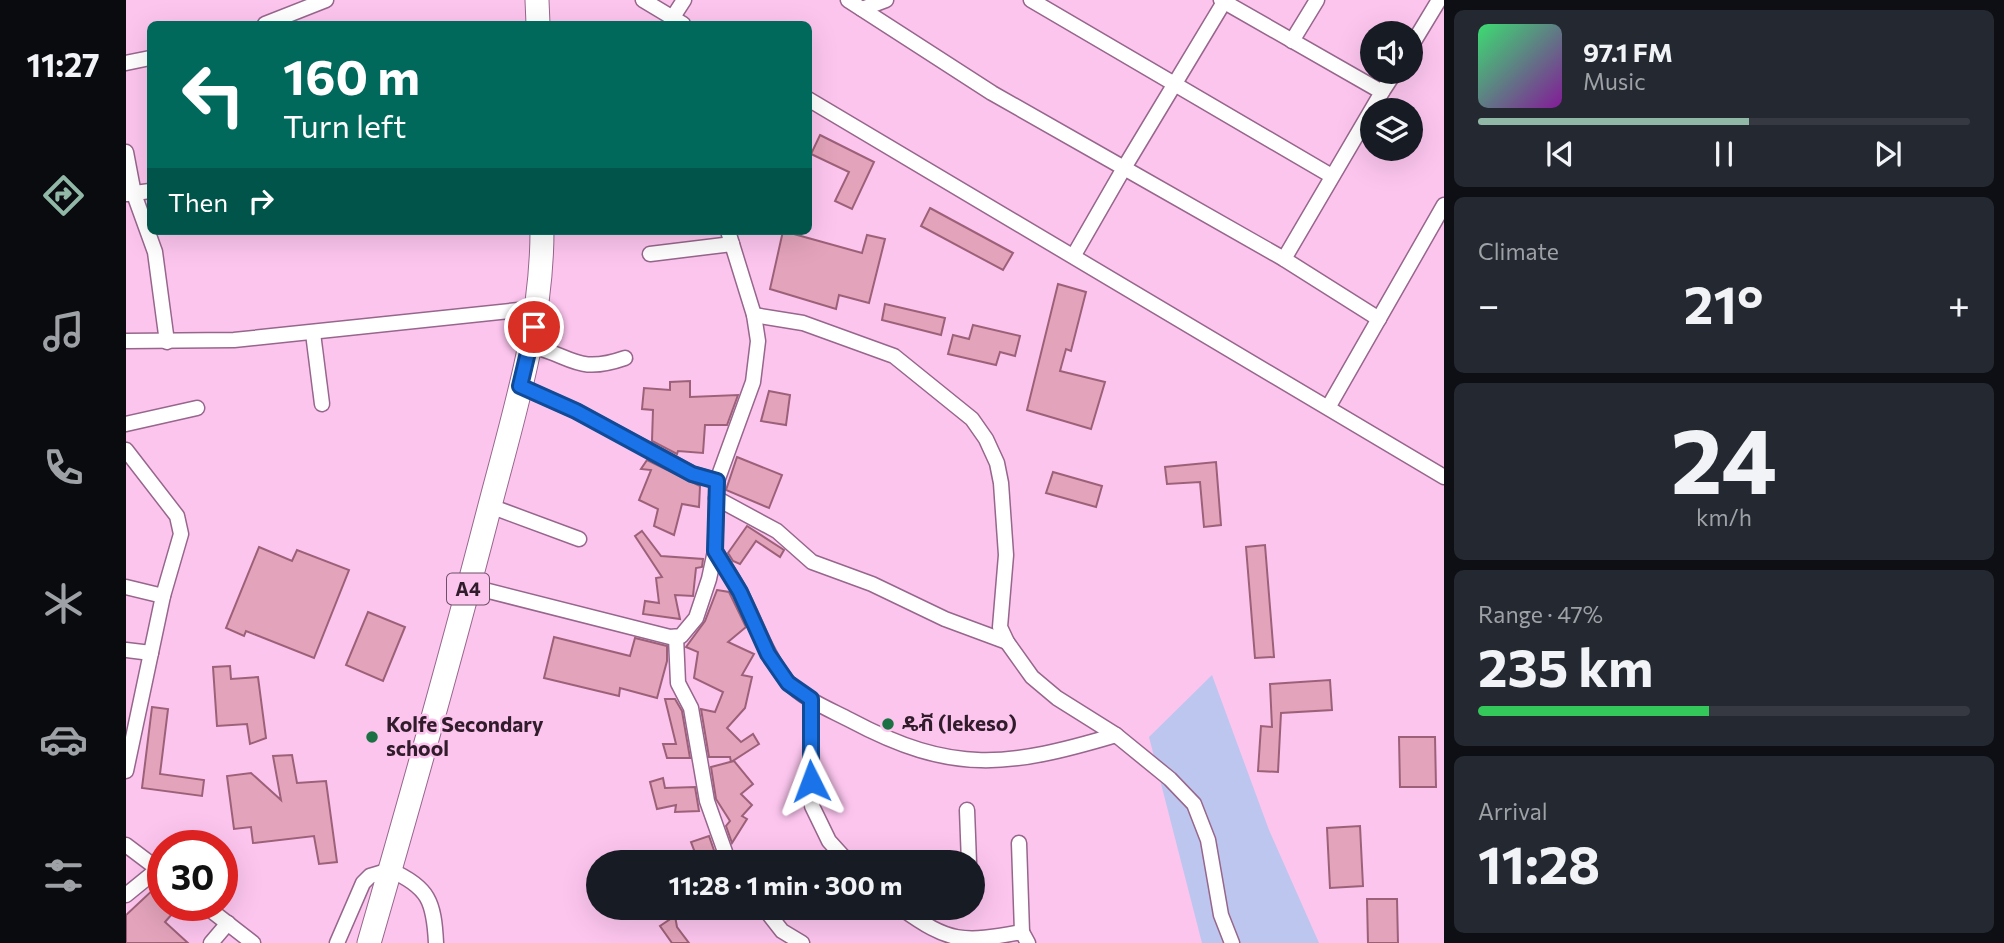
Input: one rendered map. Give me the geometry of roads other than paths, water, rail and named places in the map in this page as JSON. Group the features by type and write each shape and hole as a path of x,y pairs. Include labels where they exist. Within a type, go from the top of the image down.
{"main road":[{"path":"537,0 538,21"},
{"name":"A4","path":"369,943 431,732 520,386 538,308 542,235"}],"street":[{"path":"273,21 326,0"},
{"path":"643,0 678,21 684,0"},
{"path":"848,0 992,93 1284,259 1379,319"},
{"path":"862,9 886,0"},
{"path":"1031,0 1172,85 1331,175"},
{"path":"1292,41 1317,0"},
{"path":"1423,26 1439,0"},
{"path":"1074,254 1223,1 1382,92"},
{"path":"126,63 147,59"},
{"path":"1284,259 1331,175 1387,84"},
{"path":"812,101 1074,254 1444,477"},
{"path":"126,152 130,194 147,234"},
{"path":"1329,406 1444,205"},
{"path":"147,235 155,253 167,342"},
{"path":"469,586 676,637 681,636 696,618 715,551 717,481 753,382 758,341 754,315 730,238 650,254"},
{"path":"126,341 167,342 313,333 538,308"},
{"path":"754,315 803,323 894,356 972,419 986,439 997,463 1001,483 1006,555 1000,627 1007,642 1032,677 1057,698 1116,735 1170,779 1201,817 1221,915 1232,943"},
{"path":"313,333 322,404"},
{"path":"530,345 585,366 604,365 625,358"},
{"path":"520,386 576,411 692,474 717,481"},
{"path":"126,424 197,408"},
{"path":"126,450 181,525 127,765"},
{"path":"716,498 777,531 812,562 872,584 945,619 1007,642"},
{"path":"490,506 579,539"},
{"path":"715,551 740,592 768,654 788,683 811,699 875,734 947,758 1028,759 1116,735"},
{"path":"126,587 163,596"},
{"path":"676,637 678,683 691,708 707,801 725,850"},
{"path":"126,650 151,653"},
{"path":"811,699 812,806 829,841 837,850"},
{"path":"967,810 969,850"},
{"path":"918,920 937,934 959,939 1025,938 1019,843"},
{"path":"126,845 147,861"},
{"path":"337,943 363,883 370,876 390,870 411,879 429,899 436,943"},
{"path":"126,895 147,880"},
{"path":"773,920 782,931 802,943"},
{"path":"225,921 253,943"},
{"path":"211,943 228,923"}],"place":[{"name":"ዴቭ (lekeso)","path":"888,724"},
{"name":"Kolfe Secondary school","path":"372,737"}]}
